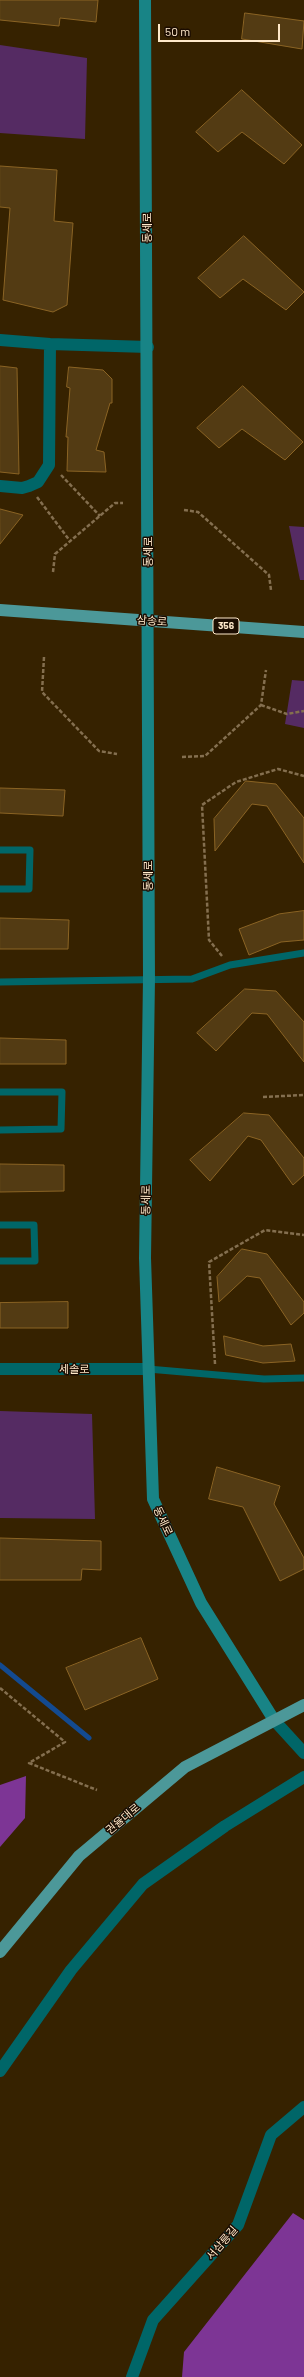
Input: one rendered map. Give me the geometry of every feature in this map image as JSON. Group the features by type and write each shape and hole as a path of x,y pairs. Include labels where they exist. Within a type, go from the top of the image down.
{"main road":[{"name":"동세로","path":"145,0 148,347 149,978 145,1258 152,1499 201,1603 274,1720"},
{"name":"삼송로","path":"0,610 304,632"},
{"name":"권율대로","path":"0,1952 79,1856 185,1767 304,1705"}],"street":[{"path":"0,340 50,344 148,347"},
{"path":"0,486 22,488 29,486 38,482 49,465 50,344"},
{"name":"세솔로","path":"0,1369 148,1368"},
{"path":"274,1720 304,1753"},
{"path":"0,2071 71,1970 143,1884 224,1826 304,1777"},
{"name":"서삼릉길","path":"132,2377 153,2320 238,2225 271,2135 304,2107"}],"lane":[{"path":"0,850 30,850 29,889 0,888"},
{"path":"0,982 149,978 192,979 230,965 304,953"},
{"path":"0,1092 62,1092 60,1129 0,1130"},
{"path":"0,1224 34,1225 35,1261 0,1261"},
{"path":"148,1368 216,1376 264,1379 304,1378"}],"path":[{"path":"60,475 100,516"},
{"path":"37,497 70,541"},
{"path":"53,572 55,554 115,503 123,503"},
{"path":"184,510 198,512 269,575 271,590"},
{"path":"44,657 42,692 98,752 117,754"},
{"path":"182,757 205,756 261,705 266,670"},
{"path":"261,705 287,714 304,711"},
{"path":"230,965 210,940 202,805 236,782 278,769 304,776"},
{"path":"263,1098 304,1095"},
{"path":"216,1376 209,1262 265,1230 304,1235"},
{"path":"0,1688 65,1742 28,1763 97,1790"}],"shaded area":[{"path":"0,45 87,58 85,139 0,133"},
{"path":"289,526 304,527 304,580 300,580"},
{"path":"292,680 304,681 304,728 285,724"},
{"path":"0,1411 92,1414 95,1519 0,1518"},
{"path":"26,1776 25,1818 0,1847 0,1785"},
{"path":"293,2213 304,2220 304,2377 182,2377 184,2352"}],"building":[{"path":"0,0 98,0 96,22 60,18 59,26 0,20"},
{"path":"245,13 304,21 302,49 242,39"},
{"path":"242,90 302,145 284,164 242,132 218,152 196,132"},
{"path":"0,166 57,170 54,221 73,223 67,305 53,312 3,300 10,208 0,207"},
{"path":"244,236 304,292 286,310 243,279 220,298 198,278"},
{"path":"0,366 17,368 19,474 0,472"},
{"path":"69,367 103,370 112,379 112,403 110,403 96,450 104,452 106,472 67,471 68,437 66,437 70,388 67,387"},
{"path":"243,386 303,442 285,460 242,429 219,448 197,428"},
{"path":"0,509 23,515 0,544"},
{"path":"246,781 276,784 304,818 304,863 267,806 252,804 215,851 214,819"},
{"path":"0,788 65,790 63,816 0,813"},
{"path":"304,911 304,940 281,942 249,955 239,929 279,914"},
{"path":"0,918 69,920 68,949 0,949"},
{"path":"245,989 276,991 304,1022 304,1062 267,1014 252,1013 216,1051 197,1033"},
{"path":"0,1038 66,1040 66,1064 0,1064"},
{"path":"244,1113 269,1115 304,1158 304,1175 293,1185 261,1140 248,1136 210,1181 190,1160"},
{"path":"0,1164 64,1165 64,1191 0,1192"},
{"path":"242,1249 267,1254 304,1302 304,1313 291,1325 260,1278 247,1276 219,1302 217,1277"},
{"path":"68,1302 68,1328 0,1328 0,1303"},
{"path":"224,1336 263,1346 291,1344 295,1361 263,1363 226,1355"},
{"path":"217,1467 280,1486 274,1504 304,1558 304,1569 280,1581 243,1507 209,1499"},
{"path":"0,1538 101,1541 101,1570 82,1569 81,1580 0,1580"},
{"path":"141,1638 158,1679 85,1710 66,1668"}],"waterway":[{"path":"0,1665 89,1738"}]}
